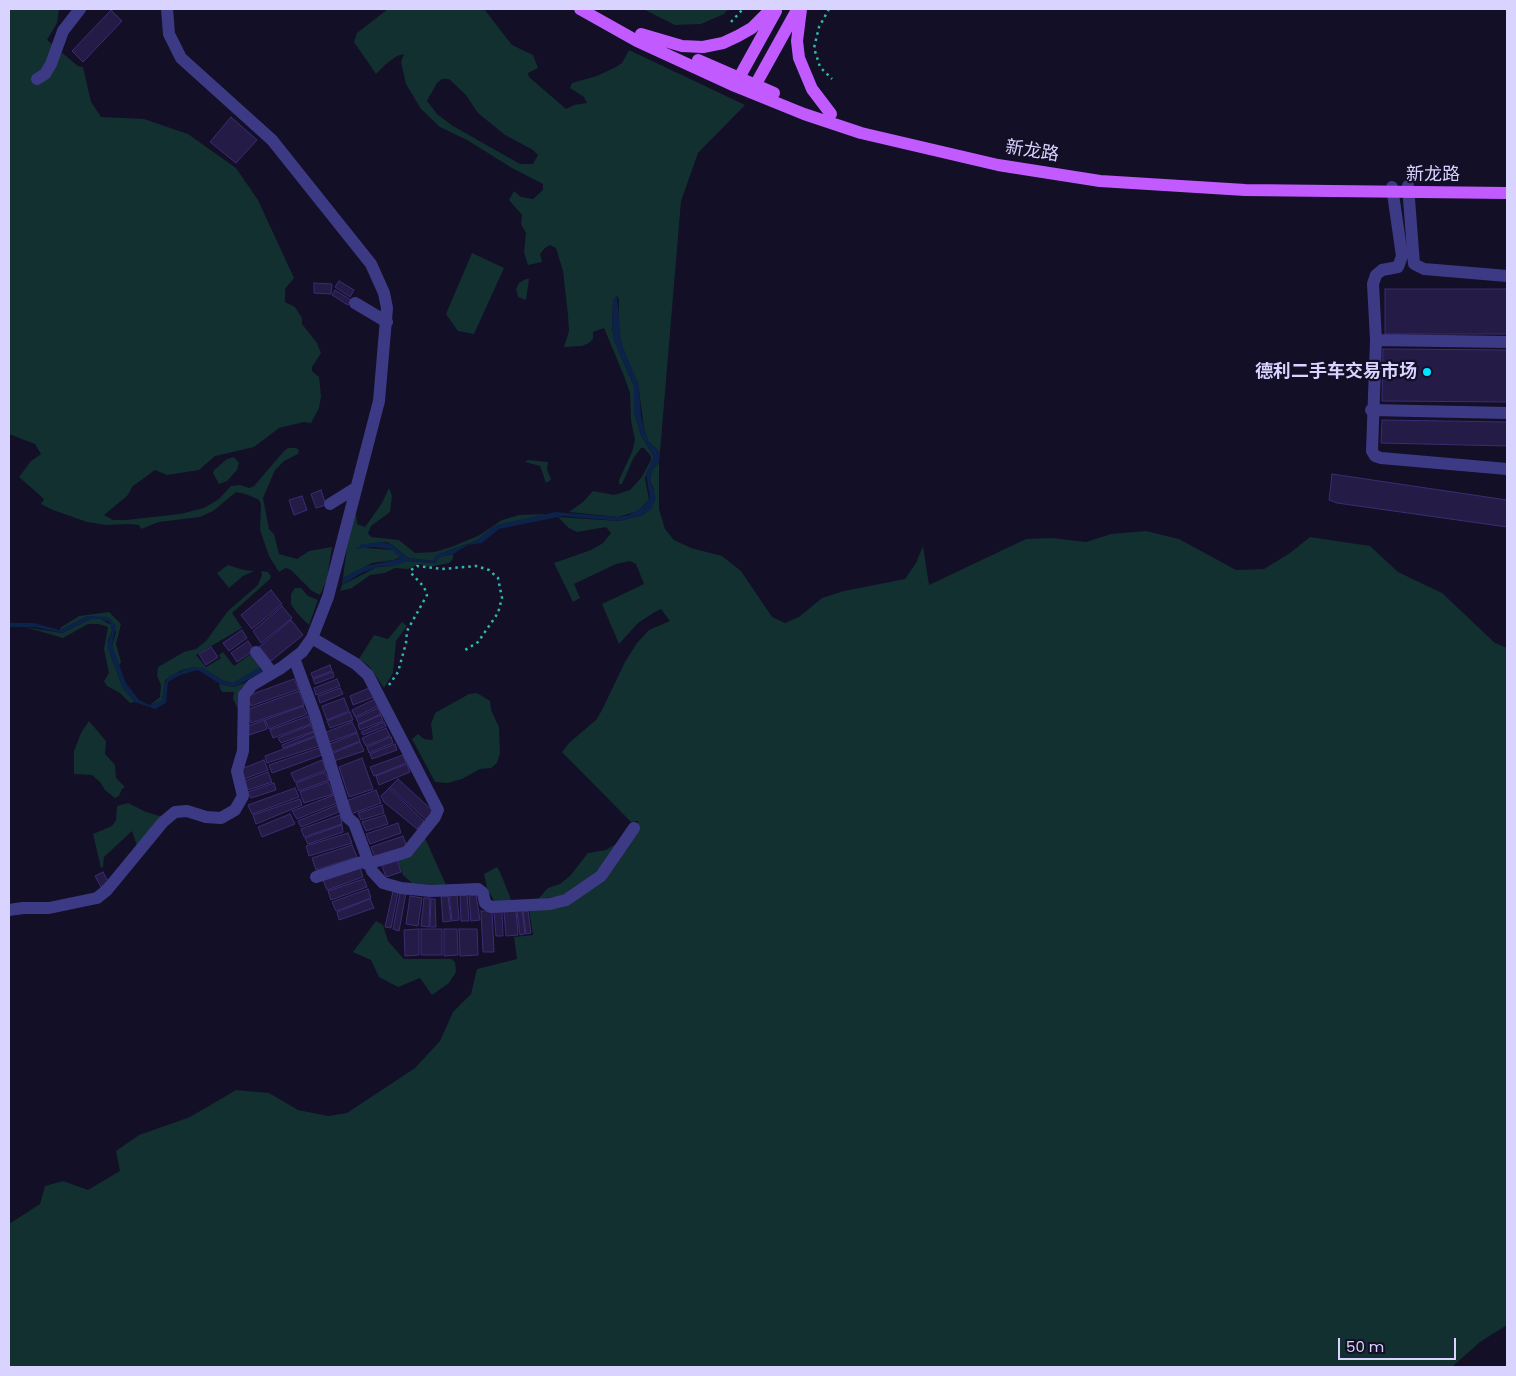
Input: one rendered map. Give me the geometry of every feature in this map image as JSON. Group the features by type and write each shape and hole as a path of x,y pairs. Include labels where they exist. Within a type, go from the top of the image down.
{"main road":[{"name":"新龙路","path":"580,9 637,40 852,130 942,153 1100,181 1245,190 1507,186"},
{"name":"新龙路","path":"595,9 737,82"},
{"path":"641,34 682,46 703,47 723,43 738,36 752,28 772,9"},
{"path":"737,82 777,9"},
{"path":"753,89 799,9"},
{"path":"799,9 797,33 800,58 812,89 831,114"},
{"name":"新龙路","path":"753,89 831,114 861,126 943,148 1000,160 1103,174 1246,183 1393,189"},
{"name":"新龙路","path":"1408,189 1507,193"}],"street":[{"path":"37,79 45,74 51,64 63,31 80,9"},
{"path":"9,910 49,908 97,898 107,890 163,822 174,812 187,811 206,817 221,818 235,810 243,796 237,771 243,751 244,695 252,685 294,658 312,638 328,597 354,489 365,458 379,400 387,322 384,293 371,264 272,140 181,58 169,34 167,9"},
{"path":"1393,189 1402,256 1398,267 1382,270 1376,274 1374,284 1376,340 1371,410 1372,451 1375,456 1507,469"},
{"path":"1408,189 1414,264 1424,269 1507,276"},
{"path":"355,303 387,322"},
{"path":"1376,340 1507,342"},
{"path":"1371,410 1507,413"},
{"path":"330,504 354,489"},
{"path":"312,638 362,668 368,675 438,810 435,817 407,852 369,863 362,862 316,877"},
{"path":"256,652 272,673"},
{"path":"294,658 347,817 354,823 376,877 391,886 439,892 478,889 483,893 485,903 491,907 550,904 566,900 601,876 634,828"}],"path":[{"path":"724,26 734,20 743,9"},
{"path":"829,9 819,27 814,48 820,67 832,79"},
{"path":"380,697 398,672 406,643 407,631 426,599 426,589 411,572 414,568 422,566 442,569 476,566 489,570 498,578 502,598 498,613 478,642 462,652"}],"green space":[{"path":"9,9 59,9 57,23 47,40 78,66 83,67 91,102 101,117 144,119 188,134 236,168 258,200 294,278 285,289 285,302 295,307 302,318 302,324 317,343 321,353 312,367 312,371 319,377 321,396 319,408 311,423 304,422 279,428 254,447 215,456 199,470 167,475 155,470 133,486 127,496 104,515 113,520 126,520 180,514 204,508 219,499 231,486 240,485 249,488 254,486 284,451 288,448 296,448 299,450 298,454 284,461 275,470 263,498 269,529 274,534 279,554 297,559 309,551 332,547 327,579 320,595 312,591 291,570 286,568 279,572 269,556 260,530 261,504 258,499 236,492 213,511 200,517 159,522 141,529 139,525 107,525 87,522 53,510 41,504 44,499 19,477 31,461 41,454 35,444 9,434"},
{"path":"388,9 484,9 512,45 533,55 538,68 528,73 529,77 566,109 574,105 587,103 584,97 570,88 572,83 597,76 616,67 622,63 629,50 745,105 698,153 681,201 660,452 648,441 644,428 638,383 625,355 618,331 619,299 617,296 613,300 612,326 614,340 634,386 634,412 641,435 654,457 645,478 649,500 638,511 618,517 569,512 583,502 593,491 614,495 630,490 641,478 651,460 651,456 644,448 641,448 634,457 622,484 619,484 635,440 631,420 630,393 624,376 604,328 593,332 593,339 589,343 582,346 564,347 569,331 568,315 563,271 556,248 550,245 545,248 540,254 542,262 528,265 524,252 526,233 521,224 522,215 509,200 514,191 521,197 533,199 543,190 543,184 512,168 467,140 440,127 421,109 406,84 401,62 404,54 397,56 376,74 354,42 357,33","holes":["442,79 449,79 466,95 478,113 505,135 533,150 538,155 533,164 520,164 453,126 437,114 427,101 437,83"]},
{"path":"643,9 728,9 724,14 701,24 675,25"},
{"path":"472,253 504,268 474,334 458,331 446,314"},
{"path":"529,279 526,300 518,297 516,289 519,283"},
{"path":"234,457 239,463 237,470 227,481 219,484 213,473 214,470 227,459"},
{"path":"528,460 548,462 547,469 551,480 546,483 540,466 525,462"},
{"path":"659,463 659,509 665,529 674,540 691,548 722,556 741,571 772,617 785,623 799,617 822,598 844,591 905,579 916,563 923,546 929,585 1026,539 1052,538 1086,542 1111,534 1146,531 1179,539 1236,570 1264,569 1290,553 1310,537 1370,546 1398,572 1442,593 1495,643 1507,648 1507,1325 1480,1342 1452,1367 9,1367 9,1224 40,1204 45,1186 63,1181 88,1190 120,1171 116,1151 139,1135 190,1117 236,1090 269,1093 298,1110 328,1116 347,1113 415,1068 440,1041 453,1012 471,994 477,969 517,959 514,937 533,935 529,909 571,902 638,826 638,821 631,822 562,752 569,743 596,720 625,662 637,643 649,630 670,621 661,609 638,623 619,644 602,604 644,584 636,564 630,561 616,564 574,584 580,598 573,602 554,563 591,550 603,543 611,533 606,527 577,532 569,528 558,517 619,521 643,515 652,508 654,490 650,480 652,470"},
{"path":"389,488 392,496 390,512 371,526 368,533 371,537 399,540 415,553 435,552 451,547 478,536 502,520 519,515 547,514 495,526 476,541 439,554 433,561 408,558 386,542 360,545 366,548 394,550 400,557 394,560 372,563 343,578 347,547 356,513 357,524 365,527 382,503"},
{"path":"453,554 453,559 449,563 429,567 419,564 408,569 395,568 385,573 370,575 352,588 340,591 342,585 377,567 392,566 406,561 435,563 439,557"},
{"path":"228,565 254,571 243,576 229,588 217,573"},
{"path":"261,571 268,572 271,576 270,579 232,613 242,628 196,655 206,667 221,658 219,655 223,652 234,666 252,653 262,667 233,683 224,681 206,670 193,667 180,671 165,680 162,701 150,705 160,697 161,685 157,676 158,667 184,652 196,649 206,641 228,611 258,585 262,575"},
{"path":"295,588 301,588 308,596 318,600 309,625 291,604 291,594"},
{"path":"109,612 121,624 116,644 121,662 119,666 112,646 116,632 110,619 88,616 60,630 60,628 79,616"},
{"path":"90,619 101,619 111,625 112,631 108,640 110,654 123,688 135,702 130,703 120,693 107,686 104,681 109,673 104,649 108,627 88,624 63,638 25,627 62,633"},
{"path":"402,622 407,626 396,641 393,673 384,688 369,666 359,659 374,635 388,639"},
{"path":"247,682 240,690 238,709 233,699 234,692 222,692 219,686 220,684 234,687"},
{"path":"477,693 490,701 491,710 499,727 500,753 497,763 491,768 480,769 462,779 448,783 435,782 412,739 418,734 424,739 433,739 431,724 435,713 469,694"},
{"path":"89,721 106,741 105,754 115,765 116,778 125,787 119,796 115,798 92,775 74,774 74,751 81,733"},
{"path":"128,803 146,812 163,817 137,846 132,831 104,857 103,867 101,868 93,834 112,826 116,820 117,806"},
{"path":"424,836 447,887 412,883 403,875 397,857"},
{"path":"619,842 600,870 564,896 538,899 548,888 560,884 570,876 588,853 606,850"},
{"path":"497,867 512,902 494,901 487,888 484,874"},
{"path":"376,921 383,925 388,941 404,959 451,959 455,962 456,972 449,983 432,995 420,978 398,987 379,977 371,960 353,952"}],"water":[{"path":"617,296 621,342 639,386 641,417 648,441 660,452 659,463 652,470 650,480 656,498 652,508 643,515 619,521 563,516 499,529 482,543 468,545 453,554 440,557 435,563 406,561 395,566 381,566 363,572 342,585 343,578 366,566 399,559 391,549 374,547 355,549 363,544 381,542 390,544 408,558 433,561 436,555 476,541 491,528 500,524 556,512 618,517 629,515 644,506 650,498 646,474 654,457 641,435 634,412 634,386 614,340 612,326 613,300"},
{"path":"88,616 107,617 116,625 112,646 126,683 139,700 150,705 162,701 164,684 169,676 193,667 203,668 224,681 233,683 258,668 262,667 263,672 234,687 220,684 198,670 180,675 168,682 166,703 155,709 135,702 123,688 107,646 112,631 109,622 101,619 90,619 62,633 35,627 9,627 9,623 34,623 60,630"}],"building":[{"path":"111,10 122,21 83,62 72,51"},
{"path":"231,117 257,140 236,163 210,142"},
{"path":"339,281 354,290 350,297 335,287"},
{"path":"314,283 332,284 331,294 314,293"},
{"path":"1385,289 1507,289 1507,334 1385,334"},
{"path":"335,290 351,300 348,305 332,295"},
{"path":"1383,349 1507,350 1507,402 1382,401"},
{"path":"1382,420 1507,422 1507,446 1381,443"},
{"path":"1332,474 1507,500 1507,527 1337,503 1329,500"},
{"path":"321,490 326,505 316,508 311,494"},
{"path":"302,496 307,510 294,515 289,500"},
{"path":"271,590 282,604 252,629 241,615"},
{"path":"282,606 292,618 261,643 253,631"},
{"path":"291,620 303,635 271,661 259,647"},
{"path":"242,630 247,638 229,651 223,643"},
{"path":"248,641 254,650 237,662 231,653"},
{"path":"211,647 218,657 206,665 199,654"},
{"path":"330,665 332,671 313,678 311,673"},
{"path":"333,672 334,677 315,684 313,679"},
{"path":"294,679 299,689 251,706 247,696"},
{"path":"337,679 340,686 316,695 314,688"},
{"path":"340,688 343,694 320,703 318,696"},
{"path":"369,688 374,697 353,705 350,696"},
{"path":"299,691 304,705 251,723 246,710"},
{"path":"344,698 349,711 327,720 322,706"},
{"path":"375,699 378,706 355,717 352,710"},
{"path":"303,706 307,714 269,729 265,720"},
{"path":"378,708 381,714 359,724 356,718"},
{"path":"350,712 353,720 330,728 327,721"},
{"path":"381,715 383,721 360,730 358,725"},
{"path":"308,716 311,724 273,738 270,730"},
{"path":"264,720 267,729 249,735 246,727"},
{"path":"352,722 357,732 327,743 324,733"},
{"path":"384,722 386,726 363,735 361,732"},
{"path":"311,725 314,731 281,743 278,738"},
{"path":"386,728 390,736 366,746 362,738"},
{"path":"314,732 315,736 283,748 282,745"},
{"path":"357,733 360,741 330,753 328,745"},
{"path":"315,737 319,746 267,763 265,756"},
{"path":"391,737 393,743 369,753 367,747"},
{"path":"360,742 364,751 334,761 331,754"},
{"path":"395,744 397,750 372,759 370,754"},
{"path":"319,748 322,755 272,773 269,765"},
{"path":"403,755 406,763 374,776 370,767"},
{"path":"362,758 373,789 349,797 339,767"},
{"path":"264,760 268,770 244,779 241,769"},
{"path":"322,760 326,770 295,782 291,773"},
{"path":"407,764 410,772 379,785 376,776"},
{"path":"268,772 272,782 248,790 245,781"},
{"path":"325,772 329,780 299,791 296,783"},
{"path":"398,779 433,811 426,820 390,787"},
{"path":"328,782 333,794 304,803 300,792"},
{"path":"274,783 276,790 251,798 248,792"},
{"path":"295,788 299,797 252,814 248,805"},
{"path":"389,788 424,821 417,829 384,802 381,796"},
{"path":"376,790 381,803 351,814 346,801"},
{"path":"334,795 337,803 297,819 292,811"},
{"path":"300,799 302,805 256,824 253,815"},
{"path":"337,805 339,812 301,827 298,821"},
{"path":"382,805 384,813 361,820 358,813"},
{"path":"290,814 295,824 262,837 258,827"},
{"path":"340,815 342,824 304,837 301,829"},
{"path":"385,815 388,824 366,831 362,822"},
{"path":"398,823 401,833 370,844 366,834"},
{"path":"342,825 343,832 308,844 305,838"},
{"path":"348,833 352,843 309,856 306,846"},
{"path":"403,836 407,847 375,857 371,847"},
{"path":"352,845 357,857 316,870 312,858"},
{"path":"397,858 401,872 386,877 381,863"},
{"path":"360,867 363,877 327,890 323,880"},
{"path":"103,872 108,881 101,887 95,876"},
{"path":"364,879 367,887 331,900 328,891"},
{"path":"368,889 371,898 336,911 332,902"},
{"path":"393,891 398,892 391,928 385,927"},
{"path":"400,893 406,893 399,931 393,929"},
{"path":"457,894 459,920 452,921 449,895"},
{"path":"460,895 467,895 469,921 461,921"},
{"path":"476,895 480,920 471,921 469,896"},
{"path":"410,896 422,898 418,926 406,924"},
{"path":"441,896 448,896 451,921 443,922"},
{"path":"424,898 430,898 429,927 421,926"},
{"path":"370,899 374,908 339,920 337,912"},
{"path":"431,899 435,899 436,927 430,927"},
{"path":"522,910 525,934 520,935 517,911"},
{"path":"481,911 492,911 494,952 483,952"},
{"path":"516,911 518,935 506,936 504,912"},
{"path":"523,911 528,911 531,933 526,934"},
{"path":"494,912 502,912 503,936 496,936"},
{"path":"419,929 419,955 405,956 404,930"},
{"path":"421,929 442,929 442,955 421,955"},
{"path":"444,929 457,929 458,955 444,956"},
{"path":"459,929 477,929 478,955 460,956"}],"place":[{"name":"德利二手车交易市场","path":"1427,372"}]}
